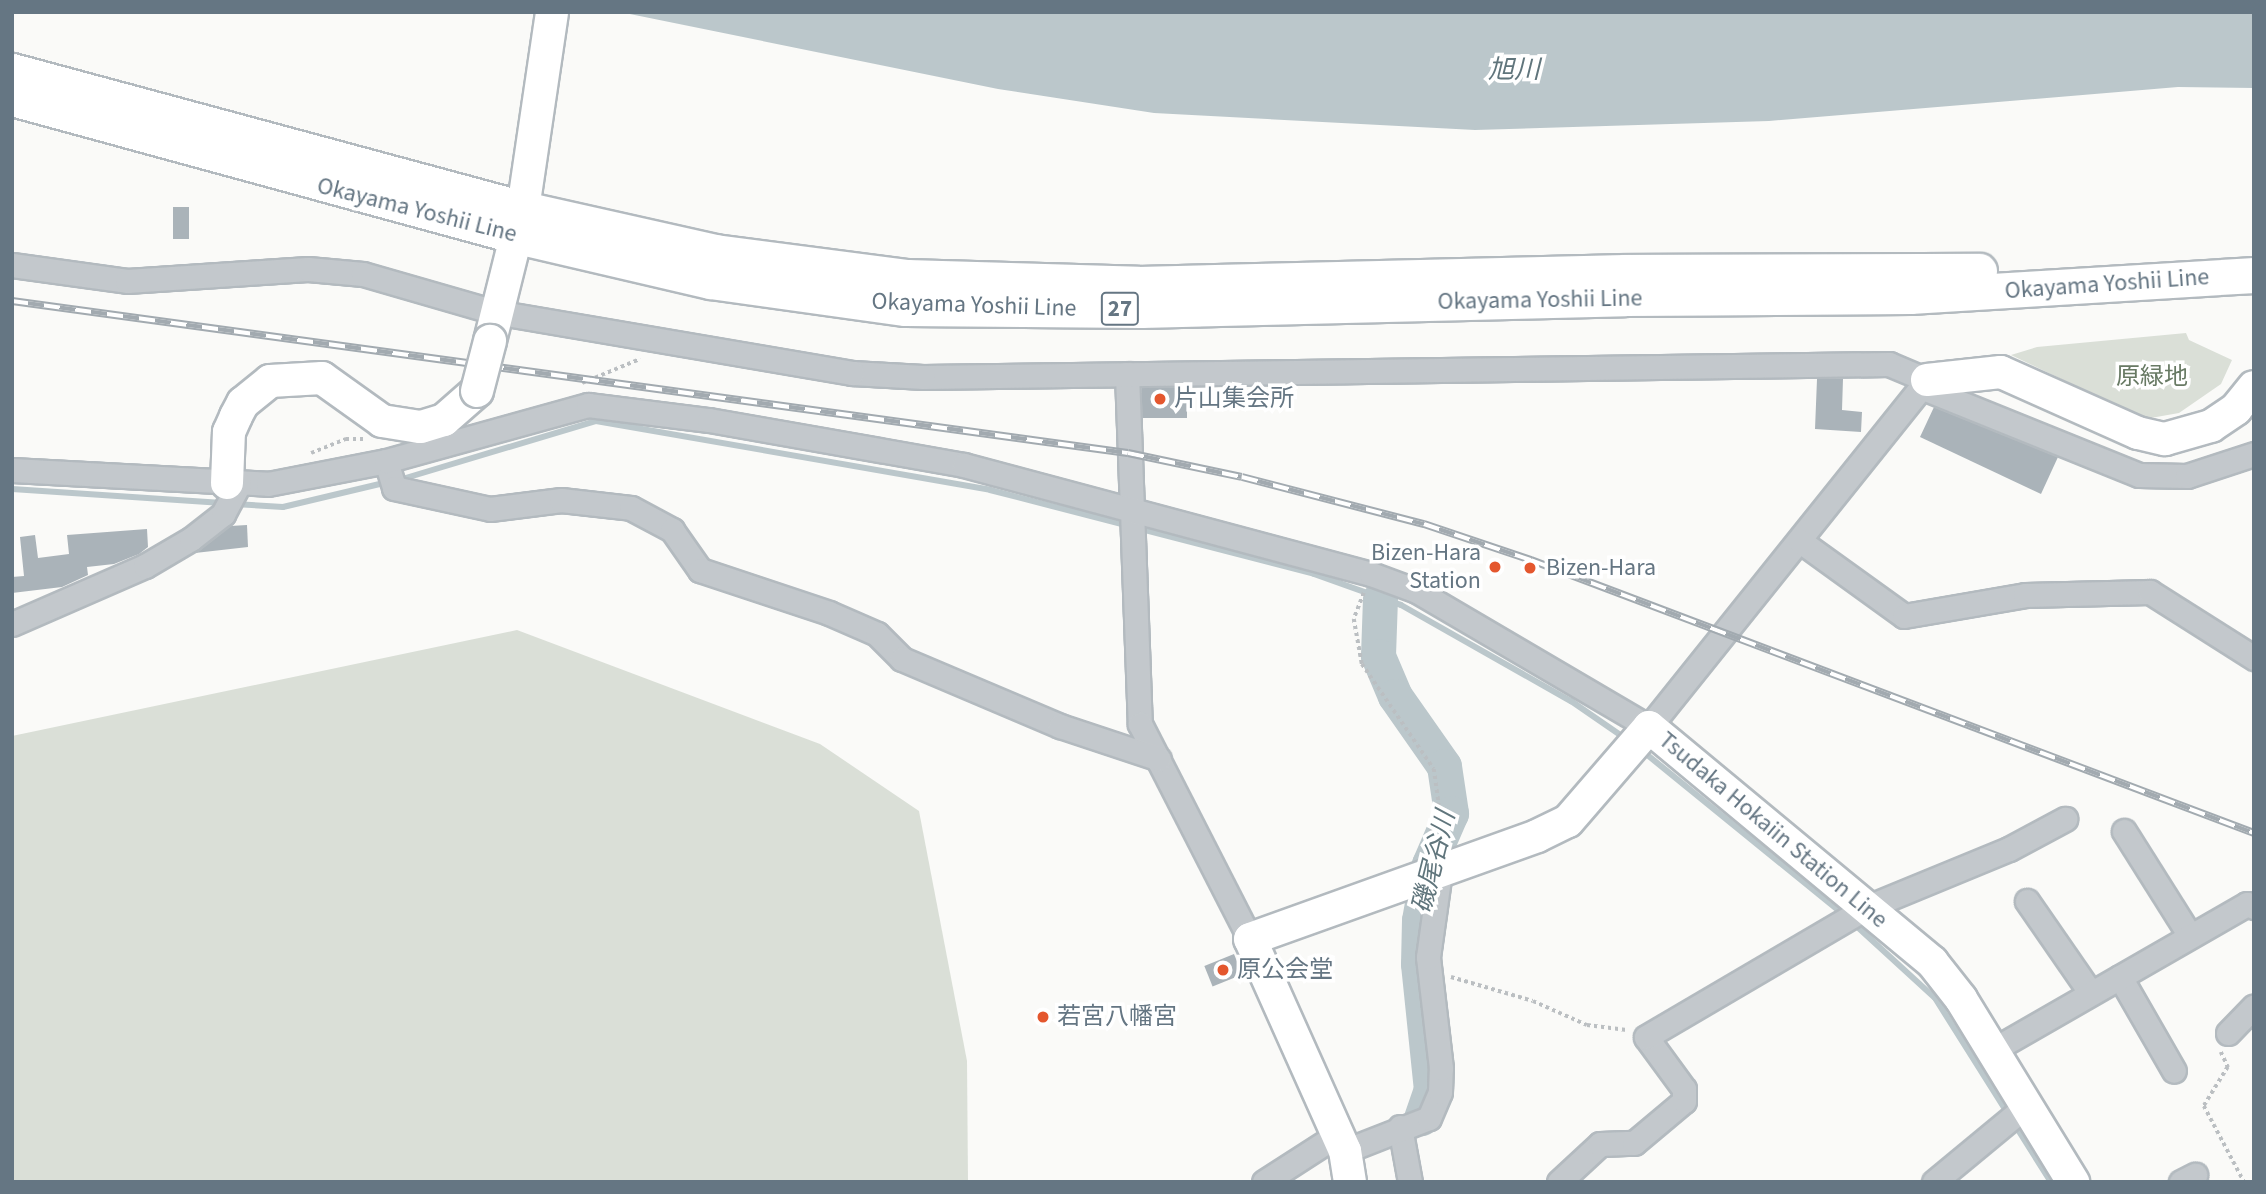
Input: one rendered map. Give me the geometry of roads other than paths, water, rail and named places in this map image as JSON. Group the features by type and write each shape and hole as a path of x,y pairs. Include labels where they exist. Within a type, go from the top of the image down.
{"main road":[{"path":"234,487 229,432 243,403 270,381 287,376 321,378 368,414 399,425 421,427 444,420 477,391 520,223 532,159 552,12"},
{"name":"Okayama Yoshii Line","path":"12,71 520,223"},
{"name":"Okayama Yoshii Line","path":"12,98 520,223 908,277 1138,284 1625,272 2254,275"},
{"path":"1924,383 2001,372 2138,433 2165,439 2211,426 2236,409 2254,387"},
{"name":"Tsudaka Hokaiin Station Line","path":"1250,939 1568,821 1640,738 1855,916 1932,962 1993,1050 2016,1113 2074,1182"},
{"path":"1250,939 1341,1143 1350,1182"}],"street":[{"path":"12,265 127,281 308,269 363,274 481,308"},
{"path":"513,315 852,373 923,377 1889,364 1924,383 2139,475 2187,477 2254,454"},
{"path":"1127,374 1140,724 1250,939"},
{"path":"12,470 234,487 305,479 390,475 601,403 911,454 1132,518 1371,574 1417,592 1640,738 1924,383"},
{"path":"390,475 490,509 561,500 631,508 672,530 700,569 829,612 877,634 902,659 1072,730 1159,759"},
{"path":"12,624 145,566 223,514 234,487"},
{"path":"1800,541 1903,616 2025,595 2150,592 2254,658"},
{"path":"1559,1182 1600,1143 1634,1143 1684,1101 1684,1089 1646,1037 1855,916 2009,849 2065,820"},
{"path":"2124,831 2190,936"},
{"path":"1264,1182 1341,1143 1429,1118 1440,1092 1441,1068 1428,971 1431,874"},
{"path":"2027,901 2090,992"},
{"path":"1993,1050 2247,904 2254,907"},
{"path":"2120,977 2174,1071"},
{"path":"2228,1033 2254,1006"},
{"path":"1934,1182 2016,1113"},
{"path":"1410,1182 1413,1122"}],"water":[{"name":"旭川","path":"620,12 2254,12 2254,88 2178,87 1769,121 1475,130 1154,113 998,89"}],"waterway":[{"path":"399,480 596,421 990,490 1314,574 1401,605 1571,701 1626,739"},
{"path":"234,504 283,507 388,482"},
{"path":"12,489 223,503"},
{"name":"磯尾谷川","path":"1380,598 1378,656 1395,696 1444,766 1451,813 1429,864 1419,920 1418,964 1431,1089 1421,1118"},
{"path":"1640,749 1844,915"},
{"path":"1852,922 1935,998 2051,1182"}],"railway":[{"path":"12,301 1128,453 1242,477 1424,524 1531,560 2254,833"}],"place":[{"name":"片山集会所","path":"1160,399"},
{"name":"Bizen-Hara Station","path":"1495,567"},
{"name":"Bizen-Hara","path":"1530,568"},
{"name":"原公会堂","path":"1223,970"},
{"name":"若宮八幡宮","path":"1043,1017"}],"park label":[{"name":"原緑地","path":"2152,377"}]}
